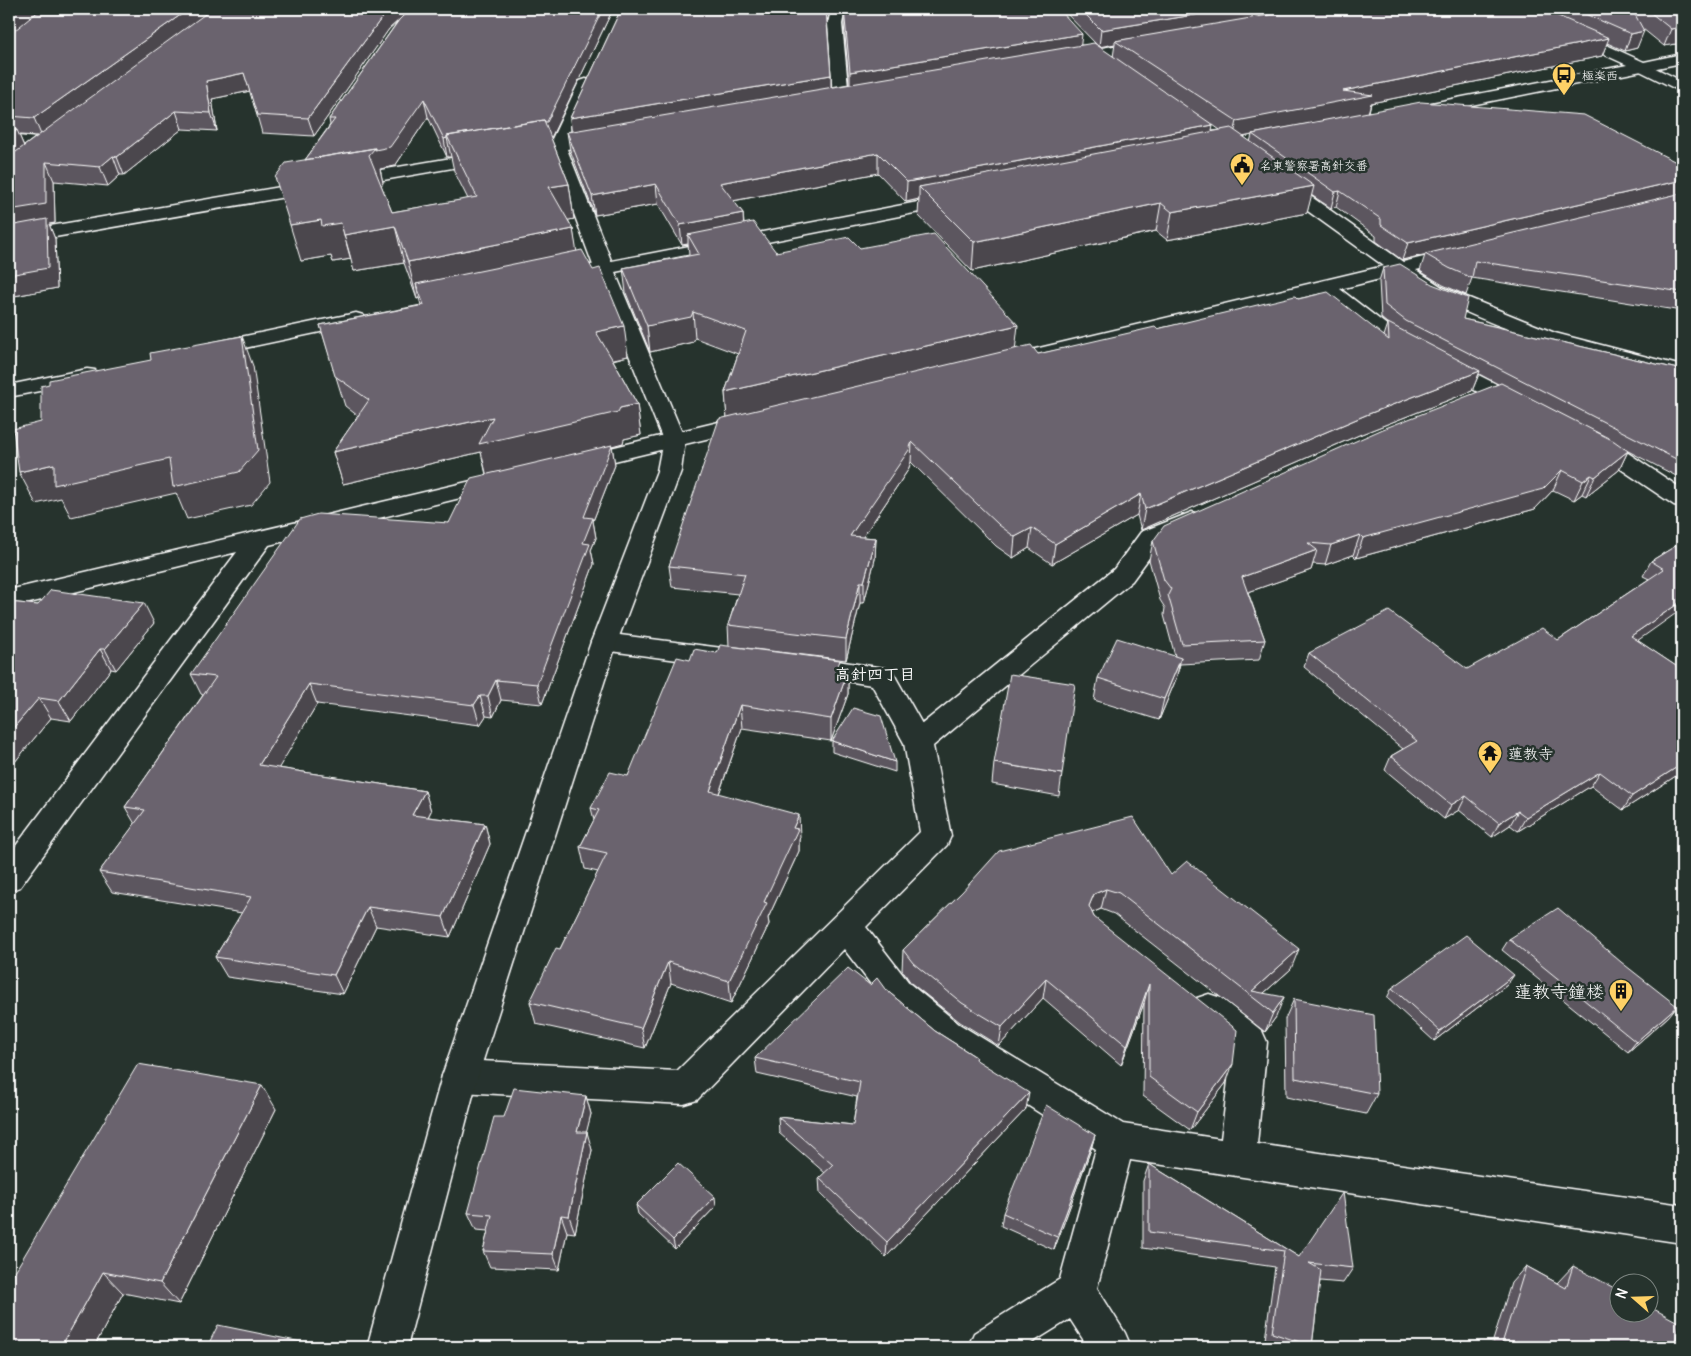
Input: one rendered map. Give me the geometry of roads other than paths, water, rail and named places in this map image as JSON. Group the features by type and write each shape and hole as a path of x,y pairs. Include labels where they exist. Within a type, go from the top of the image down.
{"street":[{"path":"838,9 835,24 841,97"},
{"path":"1516,9 1643,67 1682,87"},
{"path":"1082,41 1094,54 1110,65"},
{"path":"1055,60 1170,41"},
{"path":"1403,114 1682,59"},
{"path":"386,1347 460,1076 604,642 669,471 674,440 557,146 593,69"},
{"path":"821,100 860,93"},
{"path":"24,160 62,132"},
{"path":"9,240 626,134"},
{"path":"9,140 46,144"},
{"path":"1263,170 1400,269 1435,291 1548,338 1682,372"},
{"path":"284,193 295,177"},
{"path":"546,280 976,196"},
{"path":"1024,358 1478,250"},
{"path":"1325,287 1394,340 1538,414"},
{"path":"194,352 370,316"},
{"path":"9,391 106,370"},
{"path":"1468,403 1495,392"},
{"path":"556,468 771,417"},
{"path":"1572,432 1614,454 1682,500"},
{"path":"9,600 518,477"},
{"path":"918,743 1123,575 1150,538 1214,510"},
{"path":"9,878 260,539"},
{"path":"460,1076 684,1088 936,836 918,743 881,676 604,642"},
{"path":"846,926 898,994 947,1035 1117,1141 1237,1157 1682,1224"},
{"path":"1188,992 1250,1042 1237,1157"},
{"path":"988,1347 1076,1292 1117,1141"},
{"path":"1076,1292 1111,1347"}],"place":[{"name":"極楽西","path":"1564,96"},
{"name":"名東警察署高針交番","path":"1242,186"},
{"name":"蓮教寺","path":"1490,774"},
{"name":"蓮教寺鐘楼","path":"1621,1012"}],"district":[{"name":"高針四丁目","path":"875,674"}]}
